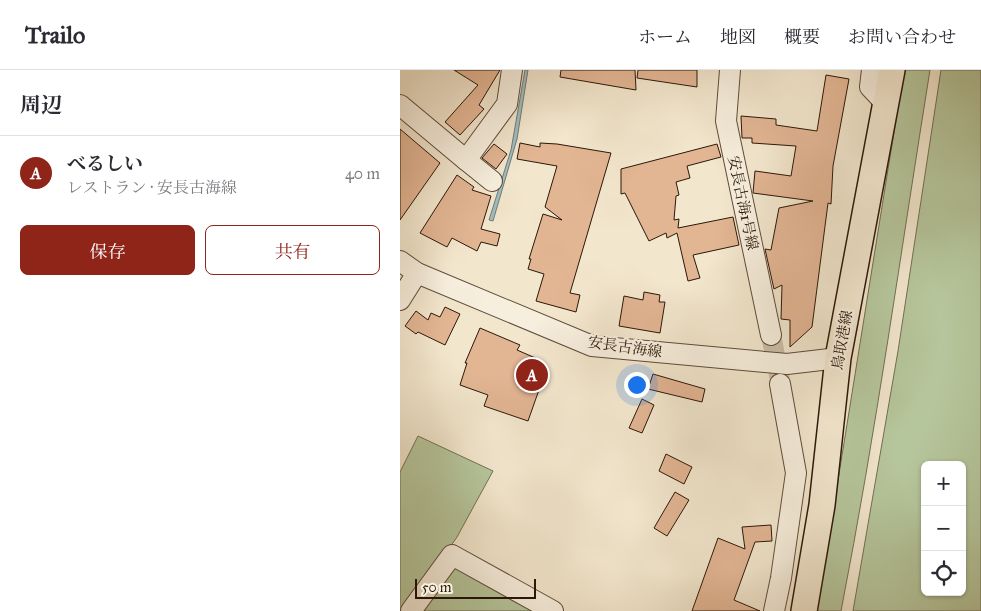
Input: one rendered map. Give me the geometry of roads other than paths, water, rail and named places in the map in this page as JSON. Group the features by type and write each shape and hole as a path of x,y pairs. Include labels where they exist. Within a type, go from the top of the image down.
{"main road":[{"name":"鳥取港線","path":"804,611 822,505 838,358 892,70"}],"street":[{"path":"466,160 507,104 512,70"},
{"name":"安長古海1号線","path":"730,70 726,121 771,335"},
{"path":"872,70 870,87 886,104"},
{"path":"400,105 492,181"},
{"name":"安長古海線","path":"400,261 417,273 592,346 787,364 838,358"},
{"path":"400,300 417,273"},
{"path":"774,611 781,578 796,473 780,384"},
{"path":"410,611 452,556 553,611"}],"water":[{"path":"525,70 528,70 517,139 493,221 489,220 511,150"}],"tunnel":[{"path":"771,335 780,380"}],"place":[{"name":"べるしい","path":"532,375"}]}
